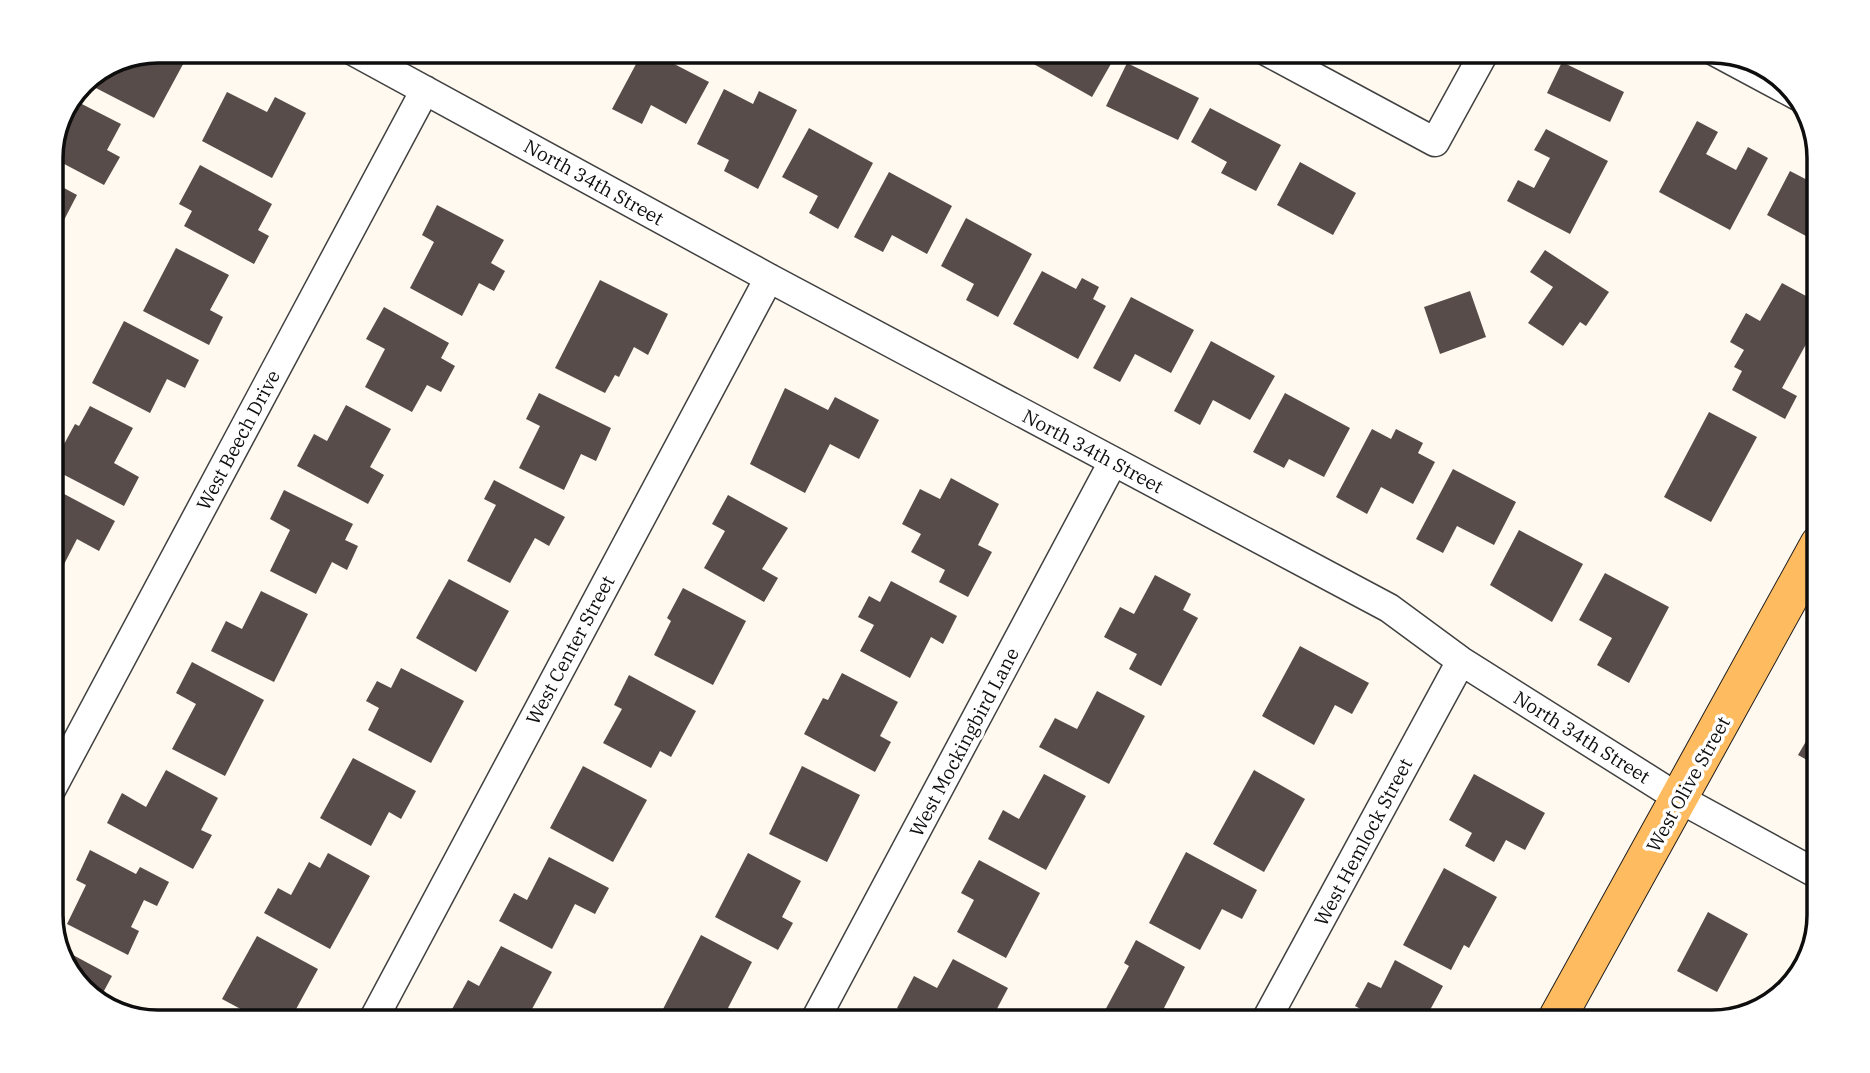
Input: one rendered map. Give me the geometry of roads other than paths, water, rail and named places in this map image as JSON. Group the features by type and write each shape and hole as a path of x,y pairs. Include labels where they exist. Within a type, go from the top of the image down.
{"main road":[{"name":"West Olive Street","path":"1562,1010 1807,566"}],"street":[{"name":"North 34th Street","path":"375,63 769,278 1389,608 1461,661 1680,799 1807,868"},
{"path":"1288,63 1435,142 1478,63"},
{"name":"West Beech Drive","path":"63,768 425,90"},
{"name":"West Center Street","path":"378,1010 769,278"},
{"name":"West Mockingbird Lane","path":"820,1010 1113,462"},
{"name":"West Hemlock Street","path":"1272,1010 1461,661"}]}
